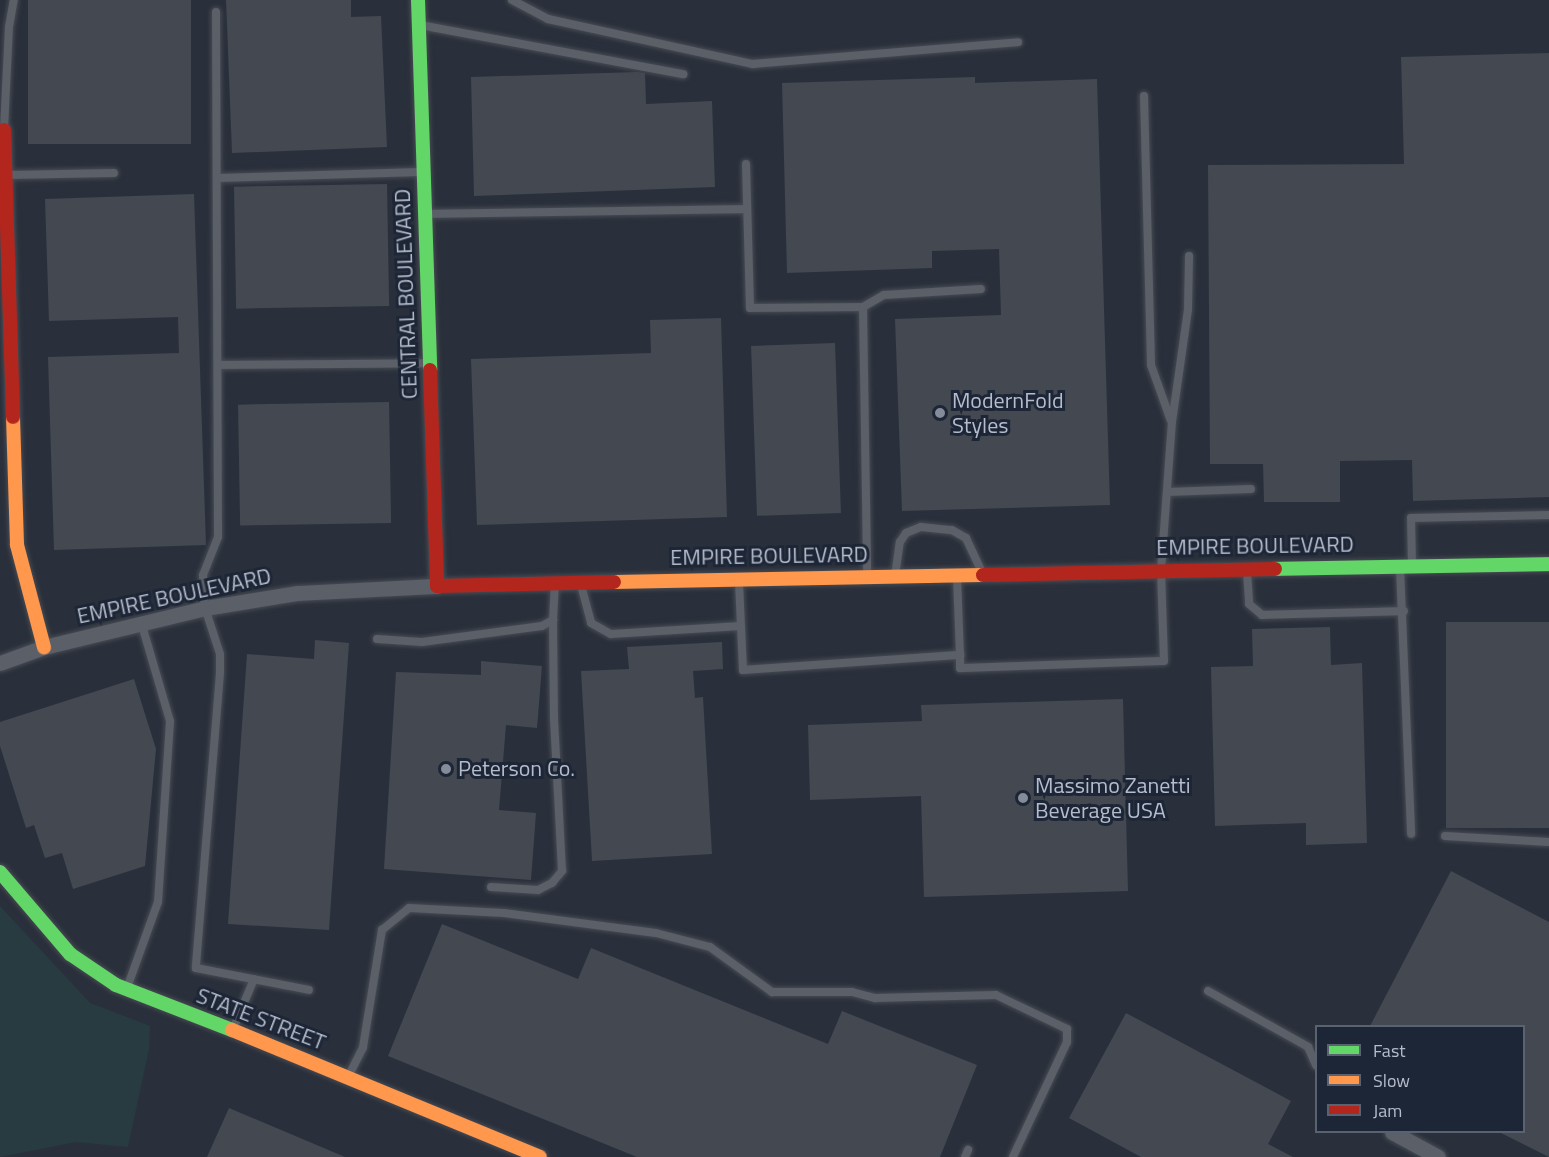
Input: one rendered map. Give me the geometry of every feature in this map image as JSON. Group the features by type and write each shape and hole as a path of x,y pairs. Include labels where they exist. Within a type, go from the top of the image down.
{"street":[{"name":"CENTRAL BOULEVARD","path":"418,0 437,586"},
{"path":"4,130 3,204 17,545 44,647"},
{"name":"EMPIRE BOULEVARD","path":"0,663 44,647 205,608 298,593 437,586 1549,564"},
{"name":"STATE STREET","path":"0,872 70,954 90,971 126,989 349,1076 540,1157"},
{"path":"1395,1133 1428,1154"}],"lane":[{"path":"4,130 9,27 14,0"},
{"path":"512,0 548,19 753,64 1018,42"},
{"path":"216,12 218,537 203,574 205,608 220,654 220,673 196,968 309,990"},
{"path":"419,25 683,74"},
{"path":"1144,96 1151,365 1172,423"},
{"path":"746,164 750,308 863,307 884,295 981,289"},
{"path":"4,175 114,172"},
{"path":"218,178 423,172"},
{"path":"424,214 747,209"},
{"path":"957,575 960,668 1164,661 1161,571 1172,423 1188,310 1189,256"},
{"path":"863,307 867,577"},
{"path":"219,364 429,363"},
{"path":"1167,492 1251,489"},
{"path":"1411,834 1404,611 1406,566 1412,518 1549,515"},
{"path":"895,576 900,542 906,533 921,526 952,530 966,538 984,575"},
{"path":"1247,569 1249,603 1262,615 1404,611"},
{"path":"739,579 743,670 960,655"},
{"path":"581,584 591,623 611,634 741,626"},
{"path":"491,886 538,890 552,883 562,871 554,718 555,585"},
{"path":"377,639 422,642 522,631 553,620"},
{"path":"126,989 158,902 170,721 142,625"},
{"path":"1444,836 1549,842"},
{"path":"349,1076 363,1047 382,930 409,908 504,913 656,933 710,947 772,992 852,992 875,998 996,995 1067,1029 1067,1042 1013,1157"},
{"path":"233,1031 254,979"},
{"path":"1208,991 1308,1047 1315,1061"}],"shaded area":[{"path":"0,906 90,1003 150,1026 149,1049 128,1147 76,1142 0,1157"}],"building":[{"path":"28,0 191,0 191,144 28,144"},
{"path":"226,0 351,0 351,17 381,16 387,147 232,153"},
{"path":"1549,53 1549,497 1413,501 1412,460 1340,461 1340,502 1264,502 1263,464 1210,464 1208,165 1404,164 1401,57"},
{"path":"645,73 646,104 712,101 715,187 474,196 471,77"},
{"path":"975,77 975,83 1097,79 1110,505 902,511 895,319 1001,315 999,249 932,251 932,268 787,273 782,83"},
{"path":"387,184 389,306 236,309 234,187"},
{"path":"194,194 206,545 54,550 48,357 179,353 178,317 49,321 45,199"},
{"path":"721,318 727,517 477,525 471,359 651,353 650,320"},
{"path":"835,343 841,513 757,516 751,346"},
{"path":"389,402 391,523 240,526 238,405"},
{"path":"1446,622 1549,622 1549,828 1446,828"},
{"path":"1330,627 1331,665 1362,663 1367,843 1306,845 1306,823 1215,826 1211,667 1253,666 1252,629"},
{"path":"315,640 349,643 329,930 228,924 247,654 314,659"},
{"path":"722,642 723,669 693,671 695,698 703,697 712,854 592,861 581,671 629,669 627,647"},
{"name":"Peterson Co.","path":"481,661 542,666 537,728 506,725 499,810 536,813 531,880 384,869 396,672 481,675"},
{"path":"134,679 156,749 145,866 73,889 62,853 45,858 34,825 26,828 0,746 0,722"},
{"name":"Massimo Zanetti Beverage USA","path":"1123,699 1128,891 924,897 921,796 810,800 808,725 922,721 921,705"},
{"path":"1451,871 1549,922 1549,1157 1501,1133 1525,1133 1525,1025 1371,1025"},
{"path":"442,924 578,979 591,948 828,1044 842,1011 977,1065 940,1157 637,1157 388,1056"},
{"path":"1126,1013 1291,1101 1268,1144 1293,1157 1141,1157 1069,1118"},
{"path":"229,1108 345,1157 207,1157"}],"traffic: fast":[{"path":"418,0 430,370"},
{"path":"1275,569 1549,564"},
{"path":"0,872 70,954 116,985 232,1030"}],"traffic: slow":[{"path":"13,417 17,545 44,647"},
{"path":"614,582 983,575"},
{"path":"232,1030 540,1157"}],"traffic: jam":[{"path":"4,130 13,417"},
{"path":"430,370 437,586 614,582"},
{"path":"983,575 1275,569"}],"place":[{"name":"ModernFold Styles","path":"940,413"},
{"name":"Peterson Co.","path":"446,769"},
{"name":"Massimo Zanetti Beverage USA","path":"1023,798"}]}
